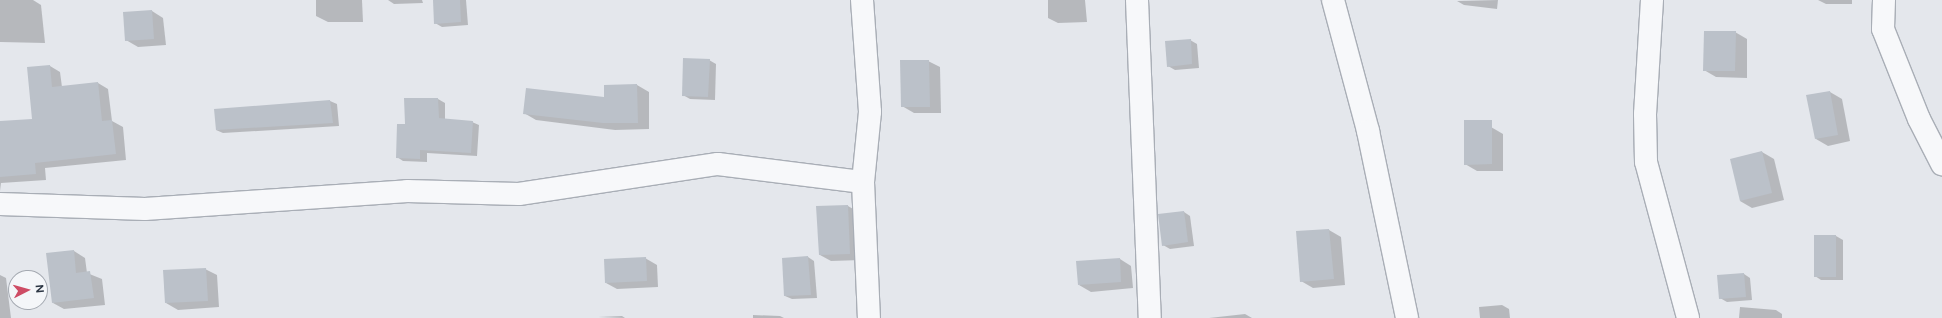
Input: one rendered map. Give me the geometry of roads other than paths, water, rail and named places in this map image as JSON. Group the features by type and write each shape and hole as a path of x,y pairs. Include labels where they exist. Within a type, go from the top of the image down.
{"street":[{"path":"862,0 870,112 862,182 869,318"},
{"path":"1137,0 1150,318"},
{"path":"1333,0 1368,132 1407,318"},
{"path":"1652,0 1645,114 1646,162 1688,318"},
{"path":"1884,0 1883,29 1919,119 1942,164"},
{"path":"0,204 145,209 407,191 519,194 718,164 862,182"}]}
